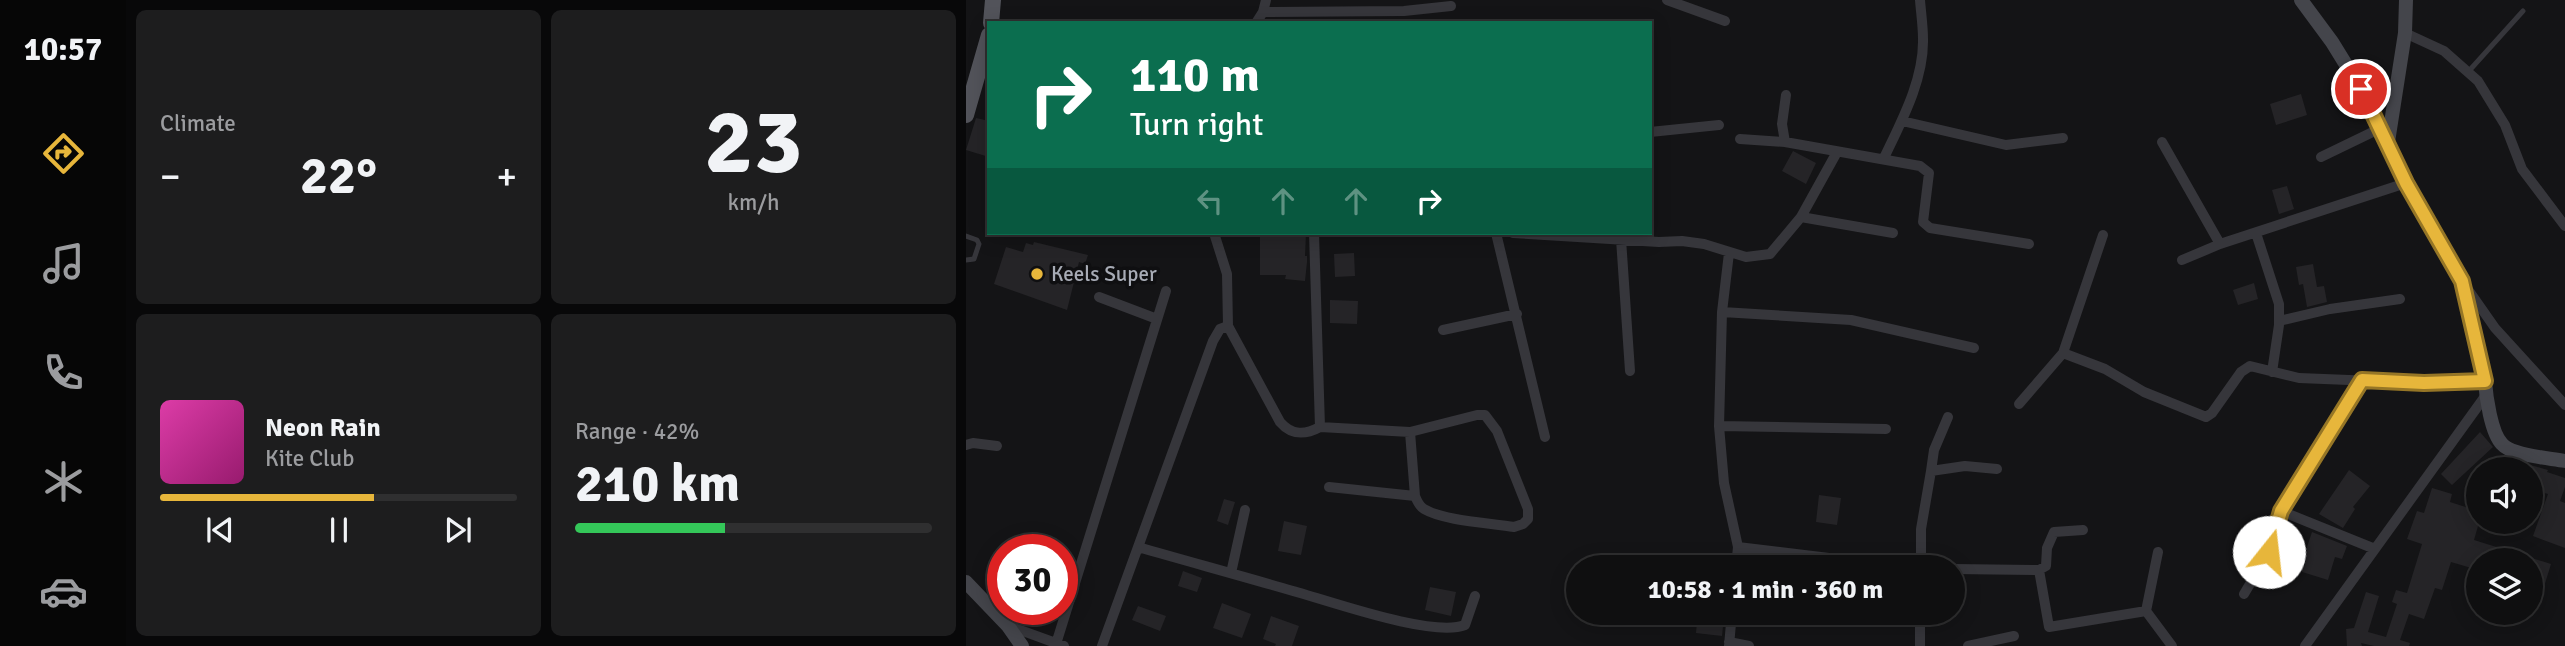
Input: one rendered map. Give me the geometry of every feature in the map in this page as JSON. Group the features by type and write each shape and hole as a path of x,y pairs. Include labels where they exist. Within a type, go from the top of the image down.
{"main road":[{"path":"991,21 993,0"},
{"path":"966,114 987,42"}],"street":[{"path":"1257,21 1266,0"},
{"path":"1667,0 1725,21"},
{"path":"1884,158 1902,121 1918,75 1923,40 1920,0"},
{"path":"2301,0 2339,54 2381,128 2406,183 2462,281 2495,328 2565,405"},
{"path":"2388,142 2405,33 2406,0"},
{"path":"1263,12 1404,11 1451,6"},
{"path":"2405,33 2444,51 2478,80 2505,125 2522,169 2565,226"},
{"path":"1785,142 1783,124 1786,95"},
{"path":"1902,121 2006,145 2063,138"},
{"path":"1652,132 1719,125"},
{"path":"2321,157 2381,128"},
{"path":"1740,139 1785,142 1920,166 1928,173 1923,222 1930,228 2029,244"},
{"path":"2162,142 2220,244"},
{"path":"1549,235 1682,241 1704,244 1746,257 1770,254 1801,217 1837,152"},
{"path":"2182,260 2220,244 2406,183"},
{"path":"1801,217 1893,233"},
{"path":"2256,233 2279,304 2272,372"},
{"path":"1215,235 1227,274 1228,326 1284,428 1302,434 1320,427 1410,432 1485,415 1497,431 1528,509 1528,519 1514,527 1442,516 1423,509 1415,496 1410,432"},
{"path":"1314,235 1320,427"},
{"path":"1497,235 1545,436"},
{"path":"2019,404 2063,353 2103,235"},
{"path":"1621,239 1630,371"},
{"path":"1729,253 1722,312 1719,426 1724,482 1738,547 1737,555"},
{"path":"2462,281 2495,428 2502,445 2517,452 2565,461"},
{"path":"1008,626 1060,645 1166,291"},
{"path":"1099,297 1157,319"},
{"path":"2279,321 2330,309 2400,299"},
{"path":"1722,312 1851,320 1974,348"},
{"path":"1443,330 1517,314"},
{"path":"1102,646 1213,341 1220,329 1228,326"},
{"path":"2063,353 2105,369 2144,392 2206,417 2212,413 2241,372 2250,366 2299,378 2486,388"},
{"path":"2244,594 2269,552 2281,511 2362,380"},
{"path":"2305,646 2486,388"},
{"path":"1921,555 1921,529 1934,450 1948,417"},
{"path":"1719,426 1886,429"},
{"path":"966,444 997,446"},
{"path":"1931,471 1965,466 1997,469"},
{"path":"1329,487 1415,496"},
{"path":"1231,573 1245,510"},
{"path":"2281,511 2375,549"},
{"path":"1965,569 2039,570 2046,566 2047,548 2054,532 2082,530"},
{"path":"1139,547 1388,619 1458,628 1465,625 1475,596"},
{"path":"1738,547 1804,555"},
{"path":"2158,552 2146,611 2172,646"},
{"path":"2039,570 2049,627 2146,611"},
{"path":"966,582 1008,626 1022,646"},
{"path":"1731,625 1729,644 1749,646"},
{"path":"1920,625 1920,646"},
{"path":"1968,646 2014,636"}],"lane":[{"path":"2468,72 2523,11"},
{"path":"966,236 977,240 979,244 974,259 966,260"}],"building":[{"path":"2301,94 2307,115 2276,125 2270,104"},
{"path":"976,118 987,121 987,156 966,150"},
{"path":"1793,151 1816,163 1806,184 1782,171"},
{"path":"2287,186 2294,209 2279,214 2272,190"},
{"path":"1260,235 1306,235 1305,281 1285,279 1286,275 1260,275"},
{"name":"Keels Super","path":"1034,242 1088,255 1085,264 1079,262 1067,310 994,284 1006,247 1023,252 1026,243 1033,245"},
{"path":"1354,253 1355,276 1335,277 1334,254"},
{"path":"2313,264 2317,287 2324,286 2327,302 2307,307 2303,284 2299,285 2296,267"},
{"path":"2254,283 2258,299 2238,305 2233,290"},
{"path":"1330,300 1358,301 1357,324 1330,323"},
{"path":"2480,432 2493,447 2482,457 2466,457 2466,472 2452,485 2441,474"},
{"path":"2543,469 2565,478 2560,501 2565,503 2565,548 2533,536 2543,534 2543,508 2548,494 2543,493"},
{"path":"2349,470 2370,486 2353,507 2355,509 2343,528 2319,514"},
{"path":"2432,488 2452,494 2450,502 2466,507 2466,534 2476,534 2474,540 2500,548 2466,548 2466,566 2451,562 2442,590 2435,588 2424,619 2409,614 2400,640 2410,643 2409,646 2374,646 2361,643 2362,646 2347,646 2346,629 2354,628 2366,592 2379,596 2368,632 2386,637 2397,604 2392,602 2396,590 2407,593 2422,544 2407,539 2417,511 2424,513"},
{"path":"1819,495 1841,498 1837,525 1816,522"},
{"path":"1224,499 1235,502 1228,525 1217,521"},
{"path":"1284,521 1307,526 1301,555 1278,551"},
{"path":"2312,532 2347,546 2342,559 2335,557 2328,580 2299,571"},
{"path":"2543,562 2551,564 2543,590"},
{"path":"1183,571 1202,578 1197,592 1178,586"},
{"path":"1430,587 1456,592 1451,616 1425,610"},
{"path":"1222,603 1251,614 1242,638 1213,628"},
{"path":"1138,606 1166,616 1160,631 1132,620"},
{"path":"1271,616 1299,626 1292,646 1275,646 1276,644 1263,639"},
{"path":"1697,625 1723,625 1722,636 1696,633"}],"place":[{"name":"Keels Super","path":"1037,274"}],"route":[{"path":"2269,552 2281,511 2362,380 2424,383 2485,381 2462,281 2406,183 2361,89"}]}
